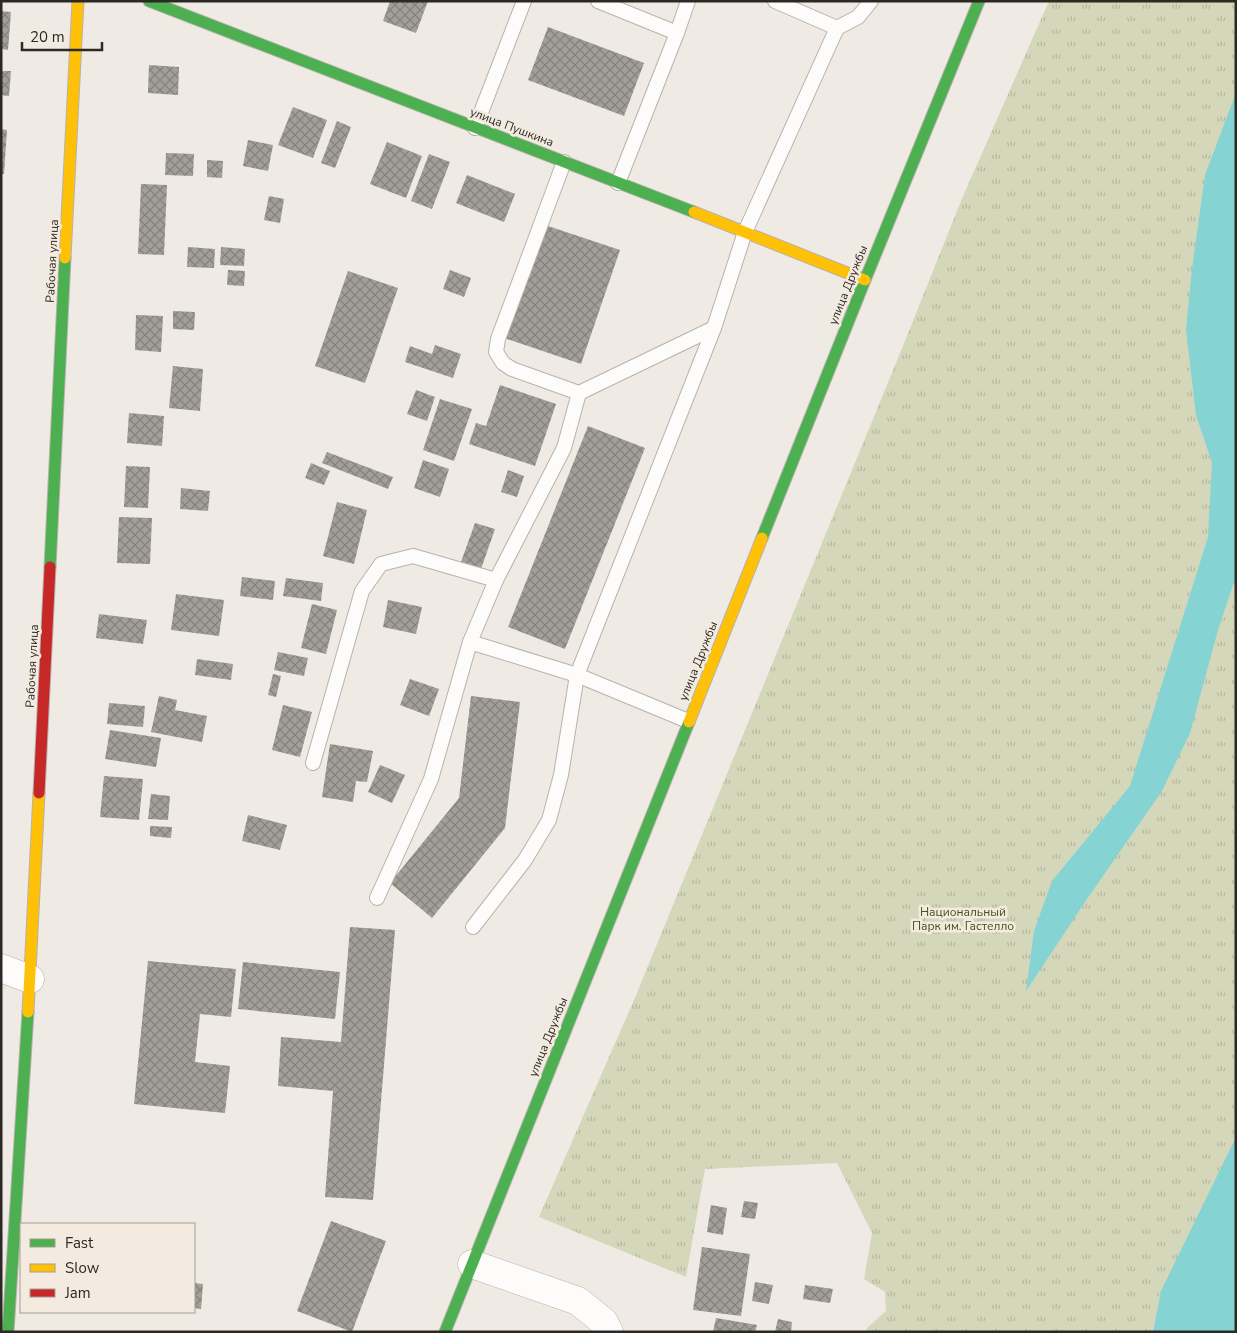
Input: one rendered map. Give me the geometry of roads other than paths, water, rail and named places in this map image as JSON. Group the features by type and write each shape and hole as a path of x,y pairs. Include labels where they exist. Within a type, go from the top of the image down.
{"main road":[{"name":"Рабочая улица","path":"8,1332 30,979 78,1"},
{"name":"улица Пушкина","path":"149,1 865,280"},
{"name":"улица Дружбы","path":"444,1332 865,280 979,1"}],"street":[{"path":"1,968 30,979"},
{"path":"472,1264 578,1301 604,1322 608,1332"}],"lane":[{"path":"475,128 524,1"},
{"path":"598,1 676,33"},
{"path":"618,183 688,1"},
{"path":"775,1 836,28"},
{"path":"473,928 525,860 548,820 561,775 577,676 714,328 745,232 836,28 858,17 871,1"},
{"path":"564,162 498,339 496,352 503,363 580,393 714,328"},
{"path":"377,898 431,780 470,642 496,580 564,448 580,393"},
{"path":"313,763 362,591 381,564 414,556 496,580"},
{"path":"470,642 577,676 688,721"}],"water":[{"path":"1236,93 1236,576 1218,630 1190,733 1162,791 1026,991 1034,931 1052,881 1130,786 1208,537 1212,463 1196,415 1186,329 1205,175"},
{"path":"1236,1137 1236,1332 1153,1332 1161,1291"}],"park label":[{"name":"Национальный Парк им. Гастелло","path":"963,919"}]}
